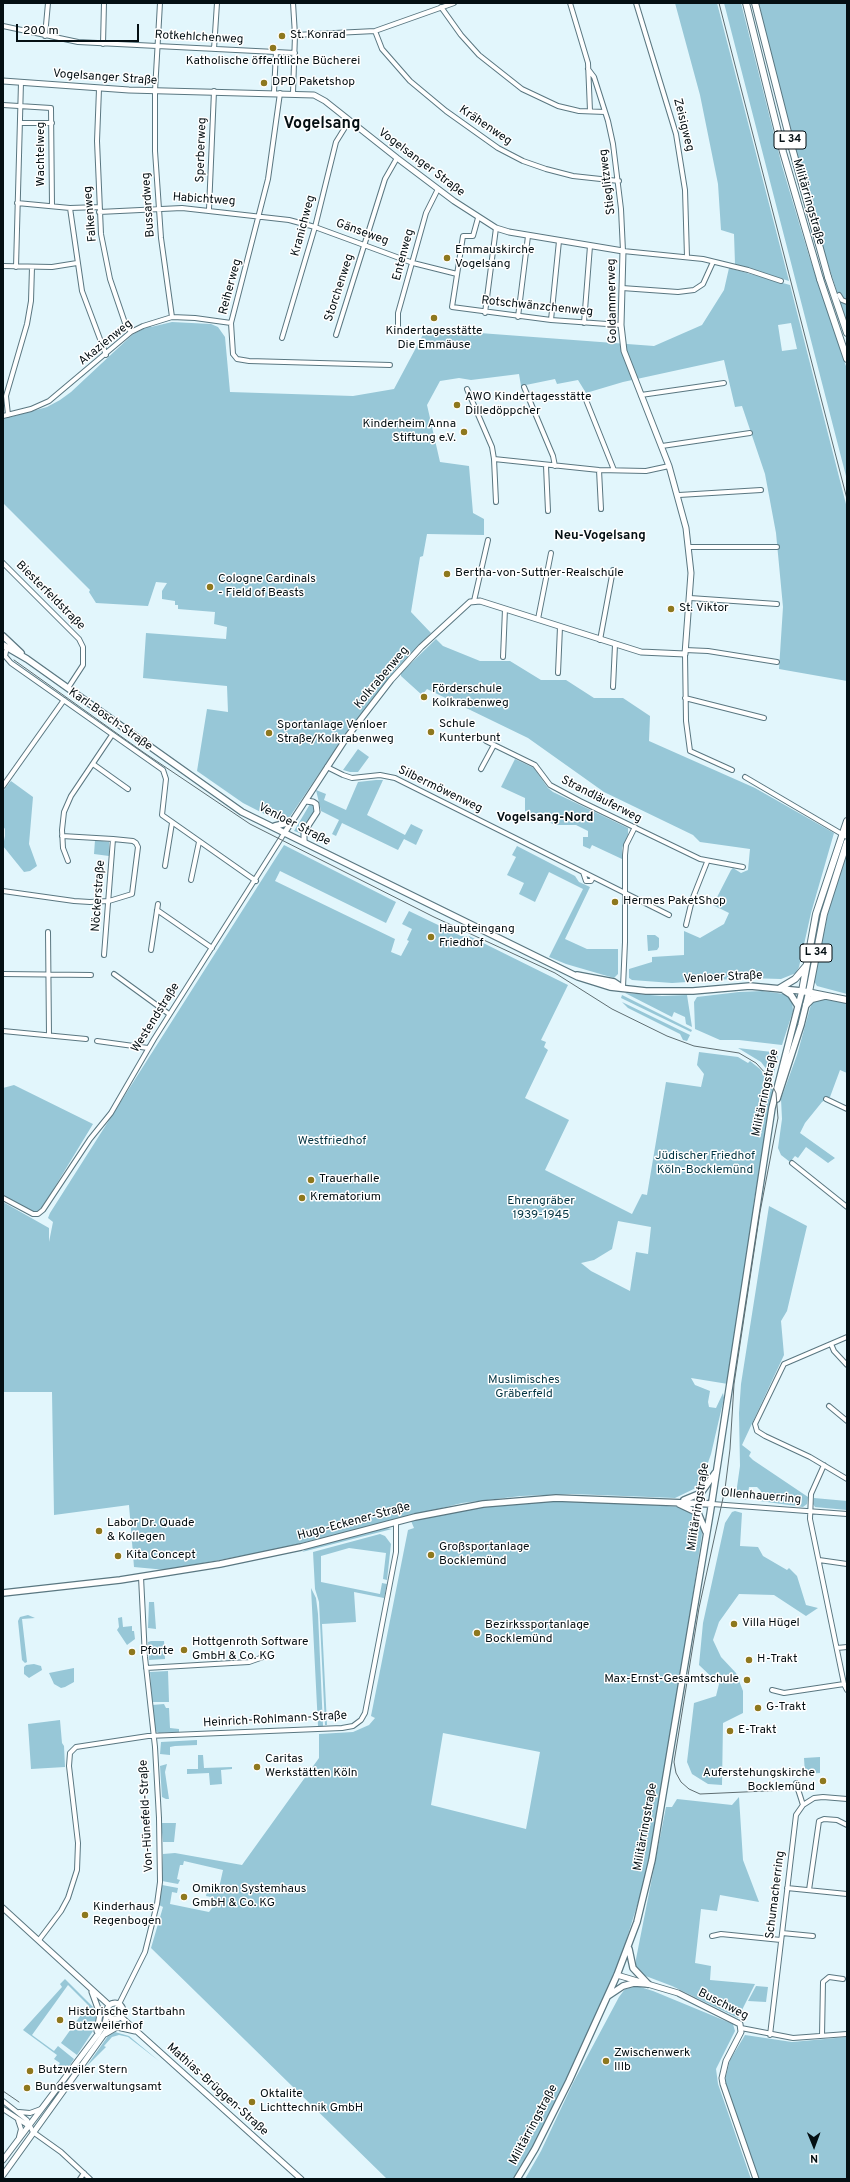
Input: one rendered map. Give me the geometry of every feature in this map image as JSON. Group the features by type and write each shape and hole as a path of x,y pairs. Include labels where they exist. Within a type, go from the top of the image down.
{"main road":[{"name":"Militärringstraße","path":"746,3 783,152 820,279 847,358"},
{"name":"Militärringstraße","path":"755,3 792,148 828,277 847,333"},
{"name":"Venloer Straße","path":"3,636 27,659"},
{"name":"Venloer Straße","path":"5,646 27,659 242,812 574,974 614,982 622,987 668,991 750,986 809,992 847,1000"},
{"name":"Militärringstraße","path":"517,2179 535,2149 570,2081 608,1997 629,1947 637,1922 652,1860 712,1504 715,1472 749,1265 753,1221 778,1081 802,991 816,914 844,836 847,821"},
{"path":"272,826 282,826 291,822"},
{"name":"L 34","path":"772,1115 806,1005 824,914 847,842"},
{"path":"798,1006 792,995 780,988 795,979 807,965"},
{"path":"806,1005 817,997 829,996"},
{"path":"669,1502 689,1499 701,1493 706,1489 715,1472"},
{"name":"Hugo-Eckener-Straße","path":"3,1593 141,1577 272,1554 448,1510 519,1500 593,1498 712,1504"},
{"path":"669,1502 683,1505 698,1513 706,1534"},
{"path":"629,1947 633,1968 648,1984"},
{"path":"608,1997 623,1986 634,1983 648,1984"}],"street":[{"path":"45,36 48,3"},
{"path":"103,44 104,3"},
{"name":"Bussardweg","path":"160,3 155,91 158,208 172,318"},
{"path":"214,49 217,3"},
{"path":"293,3 295,35 293,93"},
{"path":"295,35 375,31 454,3"},
{"path":"570,3 587,59 590,111"},
{"name":"Zeisigweg","path":"636,3 676,134 685,190 687,257"},
{"path":"441,7 461,35 479,55 522,89 558,106 605,112"},
{"name":"Rotkehlchenweg","path":"3,26 45,36 103,44 295,53"},
{"name":"Krähenweg","path":"375,31 382,49 410,81 458,120 498,148 523,161 546,169 573,176 619,181"},
{"name":"Reiherweg","path":"276,52 277,92 272,155 260,215 231,323 233,354 237,359 390,365"},
{"name":"Stieglitzweg","path":"588,69 594,77 605,112 619,181 622,251"},
{"name":"Vogelsanger Straße","path":"3,81 99,89 277,92 317,96 438,189 478,218 496,228 528,236 622,251 687,257 713,262 781,280"},
{"path":"16,267 21,82"},
{"name":"Falkenweg","path":"99,89 98,141 99,212 101,234 110,279 124,320 131,332"},
{"name":"Sperberweg","path":"209,210 214,91"},
{"path":"3,106 21,106"},
{"name":"Wachtelweg","path":"21,106 51,108 52,206"},
{"name":"Kranichweg","path":"282,338 315,227 336,142 349,121"},
{"path":"20,123 52,124"},
{"name":"Storchenweg","path":"336,335 385,179 397,158"},
{"name":"Entenweg","path":"398,329 398,313 428,207 438,189"},
{"path":"17,203 70,208 99,206"},
{"path":"70,208 82,291 106,355"},
{"name":"Habichtweg","path":"99,212 158,208 209,210 260,215"},
{"name":"Gänseweg","path":"260,215 315,227 413,263 457,274"},
{"path":"457,274 463,236 473,236 478,218"},
{"path":"485,312 496,228"},
{"path":"518,317 528,236"},
{"path":"551,320 559,241"},
{"path":"584,323 590,246"},
{"name":"Goldammerweg","path":"622,251 621,325 624,351 662,446 684,513 691,573 685,652 685,698 690,751 732,770"},
{"path":"622,288 678,292 694,290 703,284 713,262"},
{"path":"3,266 32,267 78,263"},
{"path":"8,415 6,396 27,324 31,301 32,267"},
{"name":"Rotschwänzchenweg","path":"457,274 452,307 518,317 621,325"},
{"path":"839,295 842,300 847,302"},
{"name":"Akazienweg","path":"3,416 31,409 49,401 106,355 131,332 156,321 172,318 195,318 231,323"},
{"path":"641,395 724,383"},
{"path":"524,387 553,456 555,466"},
{"path":"467,389 492,447 496,502"},
{"path":"586,400 614,470"},
{"path":"662,446 750,433"},
{"path":"494,459 546,466 599,470 646,470 669,466"},
{"path":"546,466 548,511"},
{"path":"599,470 601,509"},
{"path":"679,495 761,490"},
{"path":"488,540 474,601 538,619 615,645 641,652 708,651 777,662"},
{"path":"688,547 777,547"},
{"path":"538,619 551,553"},
{"name":"Biesterfeldstraße","path":"3,563 79,638 84,651 83,665 68,688"},
{"path":"600,640 613,570"},
{"path":"690,598 777,604"},
{"name":"Kolkrabenweg","path":"285,832 346,737 396,674 446,623 470,602 474,601"},
{"path":"503,657 505,609"},
{"path":"558,673 560,627"},
{"path":"613,687 615,645"},
{"name":"Karl-Bosch-Straße","path":"5,646 6,656 11,664 164,770 166,779 161,812 165,818 256,881"},
{"path":"685,698 764,718"},
{"path":"3,786 64,700"},
{"path":"68,861 63,848 62,836 62,821 66,806 112,735"},
{"name":"Strandläuferweg","path":"486,741 535,765 553,787 708,862 743,867"},
{"path":"481,769 494,745"},
{"path":"93,764 128,789"},
{"name":"Silbermöwenweg","path":"327,767 343,776 352,778 380,775 395,778 669,915"},
{"path":"745,777 844,836"},
{"path":"304,842 304,832 316,815 313,787"},
{"path":"306,801 316,804"},
{"path":"165,866 172,823"},
{"path":"622,987 625,942 624,893 626,849 635,827"},
{"name":"Westendstraße","path":"3,1198 33,1214 41,1213 90,1139 110,1113 169,1014 256,881 285,832"},
{"path":"3,891 74,901 109,901 129,896 134,892 138,847 133,841 62,836"},
{"name":"Nöckerstraße","path":"104,955 113,839"},
{"path":"191,880 199,842"},
{"path":"686,925 692,900 708,862"},
{"path":"151,950 158,904"},
{"path":"158,910 212,948"},
{"path":"48,932 49,1035"},
{"path":"3,974 91,975"},
{"path":"114,974 169,1014"},
{"path":"3,1031 86,1039"},
{"path":"97,1041 148,1048"},
{"path":"826,1099 847,1110"},
{"path":"792,1163 847,1206"},
{"path":"847,1337 784,1364 755,1420 755,1428 770,1438 824,1465 847,1479"},
{"path":"831,1344 834,1351 847,1365"},
{"path":"828,1406 839,1417 847,1421"},
{"path":"809,1511 812,1489 824,1465"},
{"name":"Ollenhauerring","path":"712,1504 847,1514"},
{"name":"Ollenhauerring","path":"809,1511 844,1684 847,1690"},
{"name":"Heinrich-Rohlmann-Straße","path":"39,1940 61,1911 68,1898 77,1870 78,1843 69,1766 70,1753 79,1745 153,1737 342,1728 353,1726 359,1722 365,1713 396,1552 396,1522"},
{"path":"819,1560 847,1564"},
{"name":"Von-Hünefeld-Straße","path":"119,2004 145,1952 157,1904 160,1882 161,1849 153,1737 146,1668 141,1577"},
{"path":"837,1648 847,1647"},
{"path":"146,1668 249,1662 266,1656"},
{"path":"772,1690 784,1693 844,1684"},
{"path":"796,1782 804,1805 814,1798 823,1797 847,1799"},
{"name":"Schumacherring","path":"770,2035 796,1816 804,1805"},
{"path":"809,1890 819,1821 824,1819 837,1820 847,1824"},
{"path":"788,1888 847,1894"},
{"path":"3,1908 109,2005"},
{"path":"782,1933 813,1936"},
{"path":"712,1936 721,1934 781,1940"},
{"name":"Buschweg","path":"617,1975 648,1984 691,2000 735,2021 740,2024 741,2028 770,2035 793,2038 847,2034"},
{"path":"822,2036 823,1982 829,1977 843,1979"},
{"path":"92,1991 99,2006 101,2017 94,2038"},
{"path":"3,2175 95,2045 115,2019 121,2016 123,2010 119,2004 114,2003 109,2005"},
{"path":"3,2160 30,2126 106,2022 109,2005"},
{"path":"107,2014 115,2019"},
{"name":"Mathias-Brüggen-Straße","path":"121,2016 301,2179"},
{"path":"95,2045 103,2036 115,2028 125,2028 139,2033"},
{"path":"741,2028 725,2066 723,2084 756,2179"},
{"path":"3,2101 19,2112 27,2120 33,2132 61,2152 90,2179"},
{"path":"3,2109 30,2126"},
{"path":"19,2112 30,2113 41,2109"},
{"path":"18,2119 20,2129 19,2138"},
{"path":"80,2179 84,2173"}],"green space":[{"path":"675,3 717,3 789,281 735,264 734,234 721,230 718,184 700,95"},
{"path":"724,3 741,3 782,166 809,256 847,369 847,480"},
{"path":"758,3 847,3 847,323 804,189"},
{"path":"729,268 790,285 847,508 847,681 779,669 783,607 776,533 765,474 742,406 735,407 724,360 623,382 586,393 578,380 557,384 555,379 521,386 519,374 471,380 459,378 440,381 427,405 440,462 469,466 473,513 484,519 484,535 427,534 423,556 420,557 411,612 431,633 395,670 343,738 287,821 282,823 243,803 197,771 207,709 228,712 227,686 143,678 146,633 226,639 227,627 214,624 215,612 178,609 178,605 175,605 175,601 162,599 162,591 167,583 156,582 148,606 96,603 89,592 90,590 3,503 3,419 47,407 60,400 71,392 132,335 150,325 151,327 172,322 211,324 218,327 225,337 230,392 353,396 394,389 426,329 654,346 702,325 724,290","holes":["791,323 797,349 782,351 778,325"]},
{"path":"436,639 443,646 480,661 510,661 541,680 566,680 594,698 623,698 650,716 649,741 755,788 834,833 811,913 799,967 796,973 781,979 747,978 672,983 632,980 629,978 629,969 652,962 652,957 684,955 684,931 700,938 724,924 729,913 713,905 733,868 741,873 748,870 750,849 700,842 693,835 604,792 528,738 427,689 422,695 401,676 401,673"},
{"path":"358,749 369,757 358,772 343,770"},
{"path":"515,759 534,768 548,788 553,792 628,828 628,835 622,848 622,859 592,845 590,849 583,846 583,837 588,837 588,831 576,825 555,825 525,811 525,798 501,787"},
{"path":"383,780 367,815 405,835 411,824 423,830 416,845 404,839 398,850 342,823 336,836 332,834 339,820 321,811 316,790 326,794 324,800 346,810 358,782"},
{"path":"11,781 33,797 29,844 37,866 30,871 24,872 3,846 5,829 3,826 3,791"},
{"path":"310,804 314,805 315,812 304,828 302,834 294,831"},
{"path":"95,840 109,842 109,856 94,854"},
{"path":"284,845 396,902 386,923 280,871 275,881 395,939 391,952 401,956 409,941 407,940 412,929 402,924 409,911 461,936 469,936 568,985 541,1040 546,1042 544,1047 548,1050 525,1098 569,1120 545,1170 632,1214 642,1194 647,1195 666,1082 701,1087 704,1074 697,1065 699,1052 738,1057 748,1063 750,1061 760,1069 769,1081 774,1093 754,1200 749,1254 728,1384 691,1378 695,1385 710,1391 708,1402 709,1407 716,1408 723,1393 724,1398 711,1454 700,1486 675,1498 572,1494 521,1496 462,1503 278,1549 166,1570 134,1567 129,1505 54,1515 52,1392 3,1392 3,1202 49,1228 49,1242 53,1222 48,1218","holes":["618,1221 651,1227 648,1254 636,1252 630,1291 591,1271 581,1263 594,1260 612,1249"]},
{"path":"517,846 575,876 579,882 590,887 565,939 587,949 618,949 618,974 614,978 566,964 549,957 583,889 549,872 535,902 519,894 524,883 507,875 516,857 512,855"},
{"path":"847,851 847,994 817,986 814,981 828,913"},
{"path":"647,935 655,935 659,938 659,947 657,950 648,951"},
{"path":"762,991 784,994 792,999 793,1011 782,1045 739,1040 720,1040 695,1029 694,1002 697,997"},
{"path":"625,993 662,996 687,995 692,1027 686,1024 685,1017 674,1012 672,1017"},
{"path":"622,995 692,1030 691,1032 621,998"},
{"path":"816,1000 830,1000 847,1003 847,1073 840,1070 830,1097 822,1102 805,1123 800,1133 835,1158 828,1163 806,1147 798,1158 795,1156 790,1162 781,1155 778,1148 782,1119 781,1099 797,1055 810,1008 812,1003"},
{"path":"622,1002 690,1035 687,1041 683,1040 680,1034 628,1008"},
{"path":"738,1048 772,1052 775,1056 778,1056 773,1078 761,1062"},
{"path":"14,1085 93,1124 42,1208 37,1212 32,1212 3,1196 3,1088"},
{"path":"769,1206 807,1226 787,1311 781,1321 784,1355 742,1445 751,1452 749,1456 753,1460 808,1497 807,1504 803,1507 760,1501 761,1491 757,1487 749,1487 747,1500 738,1498 736,1494 740,1466 739,1413 741,1384"},
{"path":"814,1498 847,1501 847,1510 815,1507 813,1504"},
{"path":"556,1501 598,1501 680,1507 694,1513 701,1523 702,1534 680,1680 653,1840 641,1893 622,1954 598,2012 534,2147 513,2179 387,2179 151,1948 163,1907 159,1905 162,1885 178,1888 177,1893 172,1892 170,1904 209,1912 215,1904 210,1902 211,1897 206,1896 208,1886 219,1888 223,1870 184,1861 183,1865 180,1865 177,1879 180,1880 178,1884 162,1881 163,1854 175,1853 242,1865 319,1758 319,1734 353,1732 369,1725 375,1718 371,1716 408,1530 414,1528 411,1521 486,1506","holes":["443,1733 540,1752 526,1829 431,1805"]},
{"path":"735,1511 742,1513 740,1546 758,1547 763,1556 787,1570 789,1568 797,1576 806,1605 818,1608 806,1616 774,1595 739,1594 719,1622 713,1640 721,1657 736,1673 743,1691 743,1713 723,1723 722,1785 708,1784 692,1774 687,1762 694,1703 716,1696 719,1684 699,1665 703,1623 725,1523 732,1512"},
{"path":"386,1528 392,1529 302,1552 308,1548"},
{"path":"380,1534 385,1536 391,1544 387,1580 383,1579 386,1553 349,1548 321,1556 321,1582 380,1594 382,1583 387,1584 384,1598 354,1592 356,1622 322,1624 327,1725 325,1725 319,1602 315,1589 313,1552"},
{"path":"311,1588 316,1598 318,1614 323,1726 318,1726"},
{"path":"149,1602 154,1602 156,1629 148,1628"},
{"path":"28,1615 35,1618 22,1619 27,1662 25,1663 22,1660 18,1621 20,1617"},
{"path":"122,1617 123,1627 132,1626 132,1631 134,1631 135,1639 127,1645 117,1630 119,1627 118,1618"},
{"path":"164,1641 165,1659 149,1660 148,1642"},
{"path":"34,1664 41,1666 42,1670 29,1678 24,1674 24,1667 26,1665"},
{"path":"74,1668 74,1682 61,1688 54,1684 49,1673"},
{"path":"168,1671 169,1702 152,1702 150,1672"},
{"path":"164,1704 166,1708 169,1708 170,1728 179,1729 179,1732 159,1733 155,1731 152,1705"},
{"path":"60,1720 62,1743 64,1746 65,1767 31,1769 28,1724"},
{"path":"197,1740 197,1745 170,1747 170,1755 160,1754 161,1742"},
{"path":"198,1755 203,1755 204,1768 232,1767 232,1769 221,1770 222,1784 210,1785 209,1773 187,1774 187,1769 198,1769"},
{"path":"820,1757 820,1773 805,1774 804,1758"},
{"path":"167,1764 165,1772 169,1799 162,1797 160,1766"},
{"path":"739,1797 743,1860 759,1902 720,1895 717,1911 701,1909 695,1963 711,1966 710,1980 755,1984 738,2018 672,1986 643,1975 636,1967 636,1959 666,1807 672,1807 677,1799 732,1805"},
{"path":"161,1823 176,1823 174,1842 163,1842"},
{"path":"65,1979 96,2010 96,2023 93,2031 77,2055 61,2043 88,2005 68,1985 32,2035 54,2051 58,2046 74,2059 65,2072 57,2067 60,2063 54,2059 57,2055 23,2030 62,1987 60,1984"},
{"path":"637,1986 653,1991 733,2024 735,2031 716,2069 718,2084 751,2179 525,2179 541,2151 573,2083 619,1997 625,1989"},
{"path":"756,1986 768,1987 766,2002 748,2001"},
{"path":"115,2032 129,2036 159,2061 128,2037 119,2035 112,2037 104,2046 106,2047 86,2067 108,2036"},
{"path":"745,2035 792,2042 847,2037 847,2179 758,2179 731,2105 725,2080 730,2060"}],"tram line":[{"path":"14,660 143,752 250,824 434,917 555,973 612,1009 667,1036 694,1046 739,1053 756,1063 767,1075 776,1093 778,1118 760,1212 734,1384 730,1449 725,1489 699,1608 674,1762 676,1773 681,1782 689,1789 700,1794 788,1790"},
{"path":"3,2091 19,2102"}],"railway":[{"path":"719,3 847,499"}],"place":[{"name":"St. Konrad","path":"282,36"},
{"name":"Katholische öffentliche Bücherei","path":"273,48"},
{"name":"DPD Paketshop","path":"264,83"},
{"name":"Emmauskirche Vogelsang","path":"447,258"},
{"name":"Kindertagesstätte Die Emmäuse","path":"434,318"},
{"name":"AWO Kindertagesstätte Dilledöppcher","path":"457,405"},
{"name":"Kinderheim Anna Stiftung e.V.","path":"464,432"},
{"name":"Bertha-von-Suttner-Realschule","path":"447,574"},
{"name":"Cologne Cardinals - Field of Beasts","path":"210,587"},
{"name":"St. Viktor","path":"671,609"},
{"name":"Förderschule Kolkrabenweg","path":"424,697"},
{"name":"Schule Kunterbunt","path":"431,732"},
{"name":"Sportanlage Venloer Straße/Kolkrabenweg","path":"269,733"},
{"name":"Hermes PaketShop","path":"615,902"},
{"name":"Haupteingang Friedhof","path":"431,937"},
{"name":"Trauerhalle","path":"311,1180"},
{"name":"Krematorium","path":"302,1198"},
{"name":"Labor Dr. Quade & Kollegen","path":"99,1531"},
{"name":"Großsportanlage Bocklemünd","path":"431,1555"},
{"name":"Kita Concept","path":"118,1556"},
{"name":"Villa Hügel","path":"734,1624"},
{"name":"Bezirkssportanlage Bocklemünd","path":"477,1633"},
{"name":"Hottgenroth Software GmbH & Co. KG","path":"184,1650"},
{"name":"Pforte","path":"132,1652"},
{"name":"H-Trakt","path":"749,1660"},
{"name":"Max-Ernst-Gesamtschule","path":"747,1680"},
{"name":"G-Trakt","path":"758,1708"},
{"name":"E-Trakt","path":"730,1731"},
{"name":"Caritas Werkstätten Köln","path":"257,1767"},
{"name":"Auferstehungskirche Bocklemünd","path":"823,1781"},
{"name":"Omikron Systemhaus GmbH & Co. KG","path":"184,1897"},
{"name":"Kinderhaus Regenbogen","path":"85,1915"},
{"name":"Historische Startbahn Butzweilerhof","path":"60,2020"},
{"name":"Zwischenwerk IIIb","path":"606,2061"},
{"name":"Butzweiler Stern","path":"30,2071"},
{"name":"Bundesverwaltungsamt","path":"27,2088"},
{"name":"Oktalite Lichttechnik GmbH","path":"252,2102"}],"district":[{"name":"Vogelsang","path":"322,125"},
{"name":"Neu-Vogelsang","path":"600,536"},
{"name":"Vogelsang-Nord","path":"545,818"}],"park label":[{"name":"Westfriedhof","path":"332,1142"},
{"name":"Jüdischer Friedhof Köln-Bocklemünd","path":"705,1164"},
{"name":"Ehrengräber 1939-1945","path":"541,1209"},
{"name":"Muslimisches Gräberfeld","path":"524,1388"}]}
